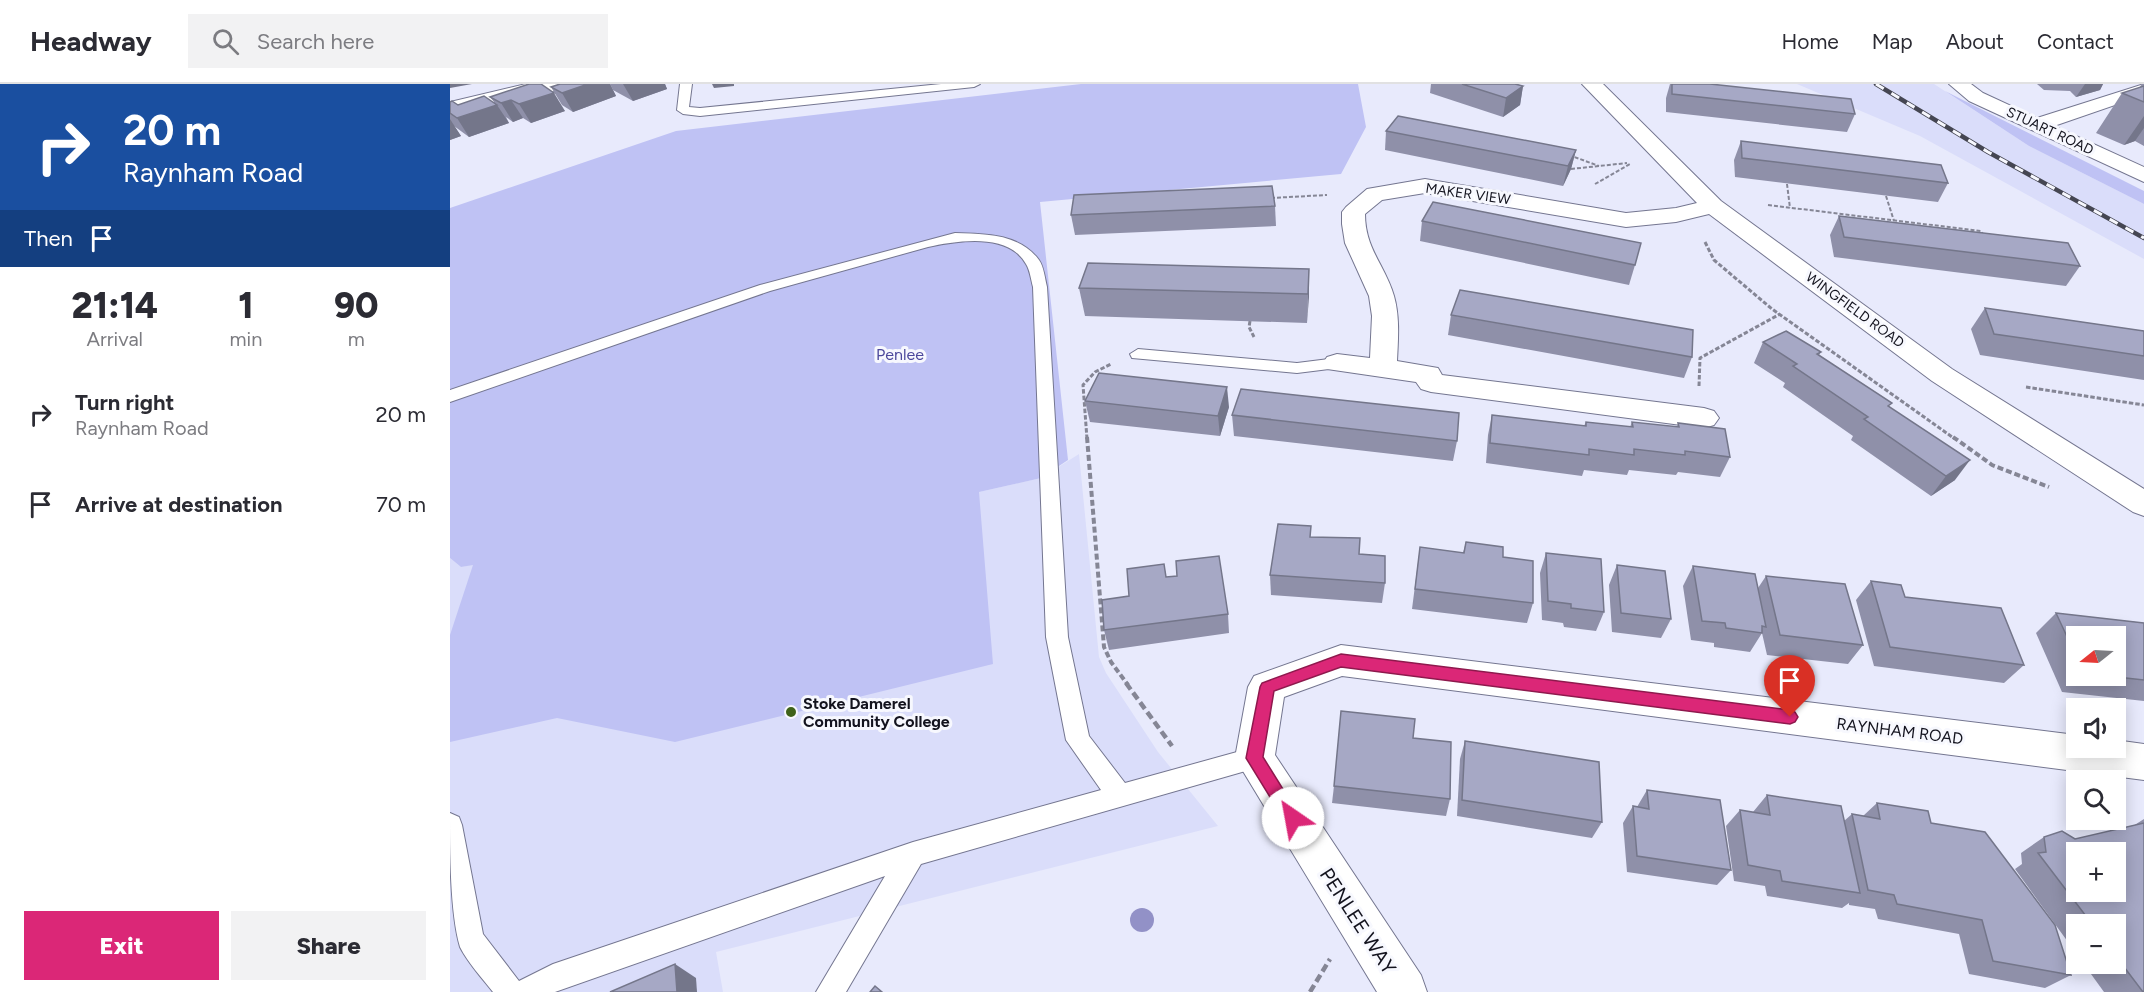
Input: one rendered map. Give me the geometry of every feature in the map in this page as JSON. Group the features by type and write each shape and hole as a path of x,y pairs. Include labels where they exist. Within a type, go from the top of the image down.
{"street":[{"path":"450,108 561,84"},
{"name":"WINGFIELD ROAD","path":"1592,84 1703,205 1946,378 2144,504"},
{"name":"STUART ROAD","path":"1959,84 1976,96 2144,175"},
{"path":"2036,125 2144,89"},
{"name":"MAKER VIEW","path":"1365,202 1375,194 1425,186 1626,220 1676,215 1703,205"},
{"path":"1365,202 1354,212 1353,232 1378,286 1386,314 1383,368"},
{"path":"1337,363 1428,374 1431,383 1704,418"},
{"name":"RAYNHAM ROAD","path":"1255,758 1267,687 1341,660 2144,762"},
{"name":"PENLEE WAY","path":"1255,758 1404,992"}],"lane":[{"path":"686,84 683,110 700,112 974,84"},
{"path":"450,396 765,288 926,243 955,237 990,238 1015,246 1033,262 1040,288 1057,637 1078,740 1120,796"},
{"path":"1138,354 1297,368 1337,363"},
{"path":"528,992 553,978 914,854 1255,758"},
{"path":"450,825 471,940 510,992"},
{"path":"830,992 914,854"}],"path":[{"path":"1567,154 1599,166"},
{"path":"1536,205 1582,192 1634,162 1571,169"},
{"path":"1787,184 1790,208"},
{"path":"1269,198 1340,195 1365,202"},
{"path":"1886,196 1894,221"},
{"path":"1985,239 1981,231 1875,218 1790,208 1703,205 1714,260 1780,314 1992,465 2055,489"},
{"path":"1875,218 1878,226"},
{"path":"1704,418 1698,374 1700,358 1780,314"},
{"path":"1138,354 1095,372 1083,385 1104,647 1111,662 1194,776"},
{"path":"2025,387 2144,405"}],"shaded area":[{"path":"1797,84 1934,84 2029,146 2144,204 2144,259 1920,136"},
{"name":"Stoke Damerel Community College","path":"1079,454 1099,657 1106,673 1158,752 1218,826 716,952 723,992 450,992 450,558 461,567 671,521 772,538 1041,478"}],"green space":[{"name":"Penlee","path":"1081,84 1358,84 1366,127 1341,174 1040,202 1068,460 1041,478 979,492 993,664 675,742 557,718 450,742 450,635 473,565 461,567 450,558 450,208 676,131"},
{"path":"1945,91 2144,191 2144,204 2029,146"}],"building":[{"path":"529,84 541,84 554,93 519,104 511,100 501,103 490,97"},
{"path":"560,84 588,84 562,93 551,87"},
{"path":"1462,84 1515,84 1523,86 1506,98"},
{"path":"1672,84 1710,84 1851,99 1855,114 1672,94"},
{"path":"2144,86 2144,102 2122,93"},
{"path":"484,96 497,105 457,118 450,113 450,102 452,101 458,105"},
{"path":"1398,116 1576,150 1568,166 1386,131"},
{"path":"1741,141 1941,165 1948,183 1742,158"},
{"path":"1272,186 1275,206 1071,215 1074,195"},
{"path":"1433,202 1641,243 1635,265 1422,221"},
{"path":"1839,216 2068,243 2080,266 1844,237"},
{"path":"1088,263 1309,269 1308,294 1079,288"},
{"path":"1460,290 1693,330 1692,357 1451,315"},
{"path":"1985,308 2144,331 2144,356 1994,334"},
{"path":"1786,331 1821,352 1817,354 1892,403 1888,406 1970,460 1946,476 1864,419 1868,417 1793,366 1797,364 1763,342"},
{"path":"1099,373 1227,387 1218,416 1085,401"},
{"path":"1241,389 1459,413 1457,441 1232,415"},
{"path":"1492,415 1586,426 1586,422 1633,427 1632,422 1679,427 1678,423 1725,429 1730,457 1685,451 1685,455 1634,449 1634,455 1589,449 1589,455 1490,443"},
{"path":"1278,524 1311,526 1310,537 1360,538 1359,554 1385,556 1385,583 1270,575"},
{"path":"1466,542 1503,547 1503,557 1533,561 1533,603 1415,589 1420,547 1464,553"},
{"path":"1546,553 1601,559 1604,612 1571,608 1571,604 1548,601"},
{"path":"1219,556 1228,614 1104,630 1102,600 1129,596 1127,569 1164,564 1166,577 1177,576 1176,561"},
{"path":"1617,565 1665,571 1671,619 1621,613"},
{"path":"1693,566 1755,574 1766,627 1762,626 1762,633 1726,628 1725,623 1702,621"},
{"path":"1766,576 1845,584 1863,645 1780,635"},
{"path":"1871,581 1901,585 1905,597 2001,608 2024,665 1890,647"},
{"path":"2056,613 2144,623 2144,680 2126,678 2126,626 2066,626 2066,634"},
{"path":"1341,711 1415,719 1413,738 1451,742 1450,799 1334,786"},
{"path":"1465,741 1599,762 1602,822 1462,800"},
{"path":"1647,790 1720,800 1731,870 1637,856 1633,806 1649,809"},
{"path":"1767,795 1841,806 1860,893 1782,881 1780,871 1748,865 1740,810 1770,815"},
{"path":"1877,803 1928,811 1931,823 1985,832 2055,925 2066,959 2066,974 2071,975 1993,961 1982,920 1897,904 1894,895 1868,890 1852,814 1880,819"},
{"path":"2144,823 2144,992 2126,970 2126,914 2084,914 2075,902 2126,902 2126,842 2066,842 2066,890 2038,853 2046,852 2044,837 2062,831 2075,839 2114,830 2126,830 2126,827"},
{"path":"675,964 677,992 610,992"},
{"path":"875,986 882,992 870,992"}],"railway":[{"path":"1876,84 1988,152 2144,238"}],"place":[{"name":"Stoke Damerel Community College","path":"791,712"}],"route":[{"path":"1293,818 1255,758 1267,687 1341,660 1790,717"}]}
